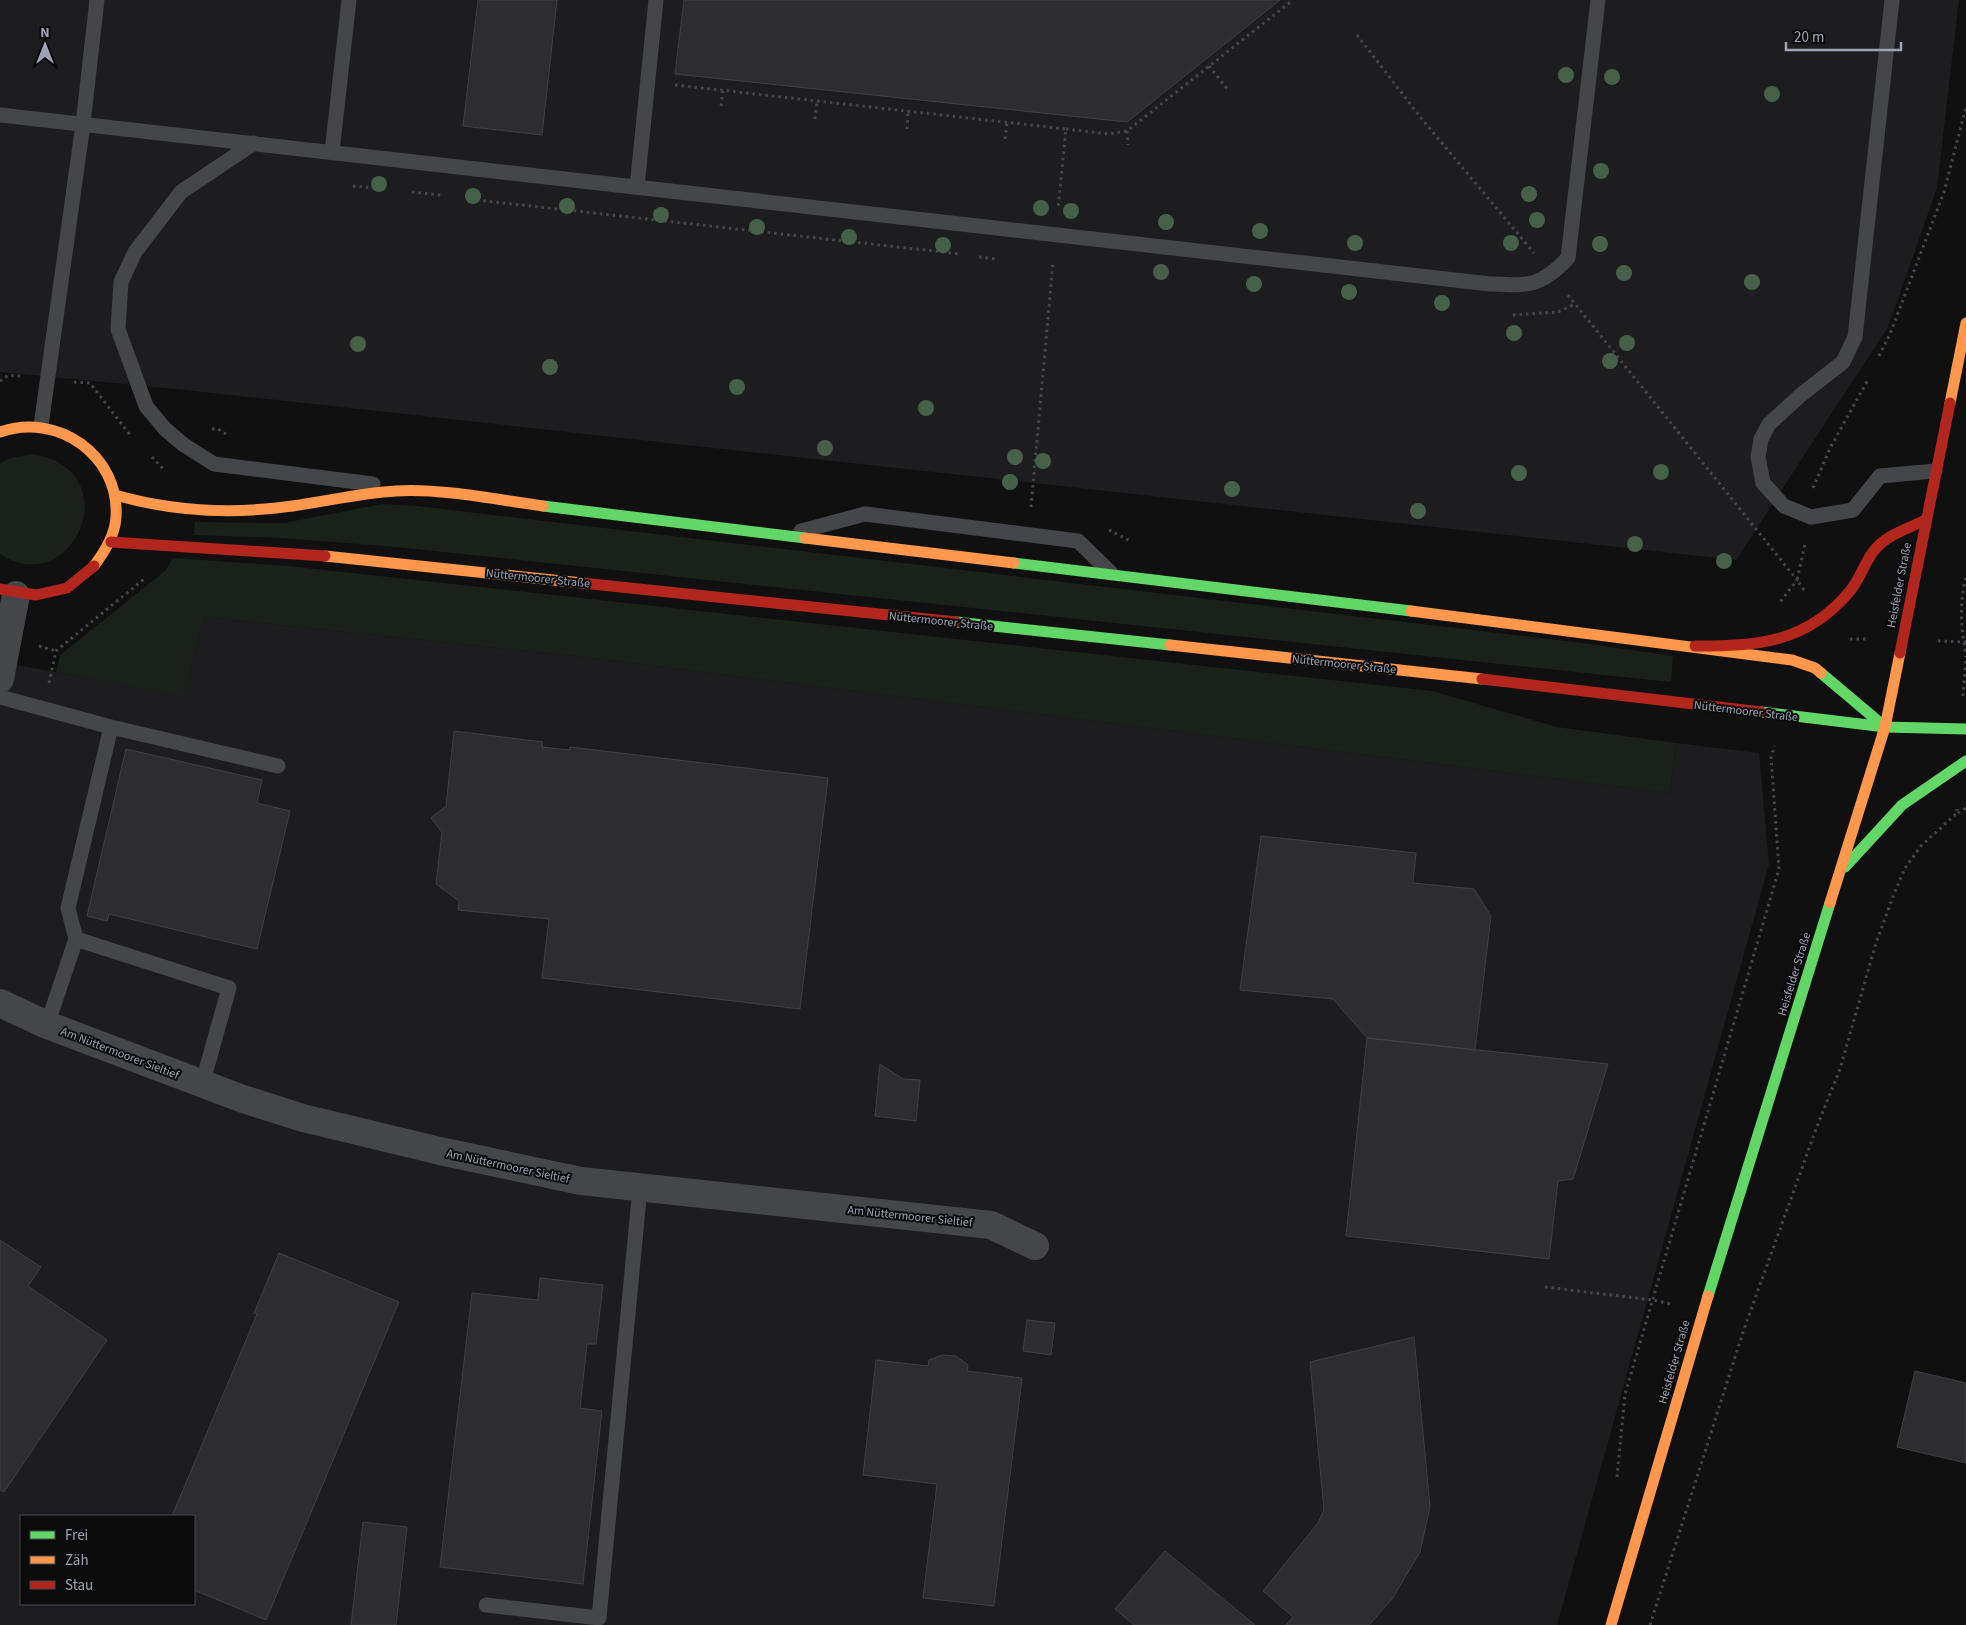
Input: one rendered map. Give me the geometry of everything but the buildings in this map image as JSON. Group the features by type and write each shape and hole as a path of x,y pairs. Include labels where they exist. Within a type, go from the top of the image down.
{"street":[{"name":"Heisfelder Straße","path":"1611,1625 1703,1312 1885,727 1966,323"},
{"path":"0,432 11,427 41,426 62,431 86,445 97,456 109,474 115,495 116,518 111,542 103,557 88,574 63,590 36,596 8,592 0,679"},
{"path":"115,495 142,503 190,510 250,511 370,492 414,490 1695,646 1792,660 1815,668 1885,727"},
{"path":"1695,646 1744,646 1767,643 1786,639 1806,629 1824,618 1850,590 1878,546 1925,520"},
{"name":"Nüttermoorer Straße","path":"111,542 163,547 301,553 1399,669 1885,727 1963,729"},
{"path":"1839,874 1902,805 1962,763"},
{"name":"Am Nüttermoorer Sieltief","path":"0,1003 46,1025 202,1085 303,1118 440,1152 581,1181 991,1225 1035,1246"}],"lane":[{"path":"41,426 83,124 97,0"},
{"path":"332,152 349,0"},
{"path":"637,187 656,0"},
{"path":"0,115 1490,284 1525,286 1552,275 1568,258 1598,0"},
{"path":"1892,0 1855,337 1843,362 1802,394 1769,424 1761,439 1758,457 1763,483 1784,506 1811,517 1853,510 1880,476 1935,471"},
{"path":"254,143 180,192 135,252 121,282 118,329 146,406 165,429 184,445 214,464 414,490"},
{"path":"787,534 865,514 1078,541 1112,574"},
{"path":"0,697 111,727 278,766"},
{"path":"46,1025 76,939 68,908 111,727"},
{"path":"76,939 229,988 202,1085"},
{"path":"486,1605 599,1618 640,1188"}],"path":[{"path":"648,82 1109,134 1127,131 1293,0"},
{"path":"1357,35 1421,118 1552,275 1797,580"},
{"path":"1209,66 1229,91"},
{"path":"721,106 723,90"},
{"path":"815,119 817,101"},
{"path":"907,129 908,112"},
{"path":"1005,139 1007,122"},
{"path":"1030,517 1066,129"},
{"path":"1127,131 1128,145"},
{"path":"353,186 388,190"},
{"path":"406,191 444,196"},
{"path":"501,203 961,254"},
{"path":"1510,315 1558,312 1575,304"},
{"path":"1963,729 1966,656 1962,593 1966,578"},
{"path":"1617,1479 1625,1394 1779,869 1771,756 1787,716"},
{"path":"1957,813 1962,763"},
{"path":"1650,1625 1744,1332 1816,1129 1840,1069 1876,943 1894,894 1905,868 1921,846 1957,813 1966,808"},
{"path":"1545,1287 1653,1300 1703,1312"}],"shaded area":[{"path":"0,0 1959,0 1937,188 1888,327 1736,560 176,389 0,372"},
{"path":"33,454 63,465 79,484 85,506 80,528 68,548 49,561 26,564 0,554 0,464 10,458"},
{"path":"382,504 417,506 1583,643 1673,656 1671,682 397,547 283,538 194,535 195,522 284,523"},
{"path":"173,558 288,566 1432,691 1557,727 1676,743 1670,793 575,656 204,617 183,696 56,672 60,655 166,570"},
{"path":"204,617 575,656 1670,793 1676,743 1759,753 1769,864 1557,1625 0,1625 0,662 183,695"}],"traffic: fast":[{"path":"543,506 805,538"},
{"path":"1014,563 1411,611"},
{"path":"956,622 1170,645"},
{"path":"1821,673 1885,727"},
{"path":"1761,712 1885,727 1966,729"},
{"path":"1845,867 1902,805 1966,761"},
{"path":"1708,1296 1830,903"}],"traffic: slow":[{"path":"1950,403 1966,323"},
{"path":"0,432 22,427 43,428 63,434 81,444 96,458 108,475 115,495 115,524 109,543 94,566"},
{"path":"115,495 175,507 235,511 276,508 396,491 431,491 543,506"},
{"path":"805,538 1014,563"},
{"path":"325,556 582,583"},
{"path":"1411,611 1792,660 1815,668 1821,673"},
{"path":"1170,645 1482,679"},
{"path":"1830,903 1885,727 1900,653"},
{"path":"1611,1625 1708,1296"}],"traffic: jam":[{"path":"1900,653 1950,403"},
{"path":"1695,646 1740,645 1760,642 1780,638 1816,622 1834,608 1850,591 1878,546 1897,533 1925,520"},
{"path":"111,542 325,556"},
{"path":"0,589 36,595 67,588 94,566"},
{"path":"582,583 956,622"},
{"path":"1482,679 1761,712"}]}
